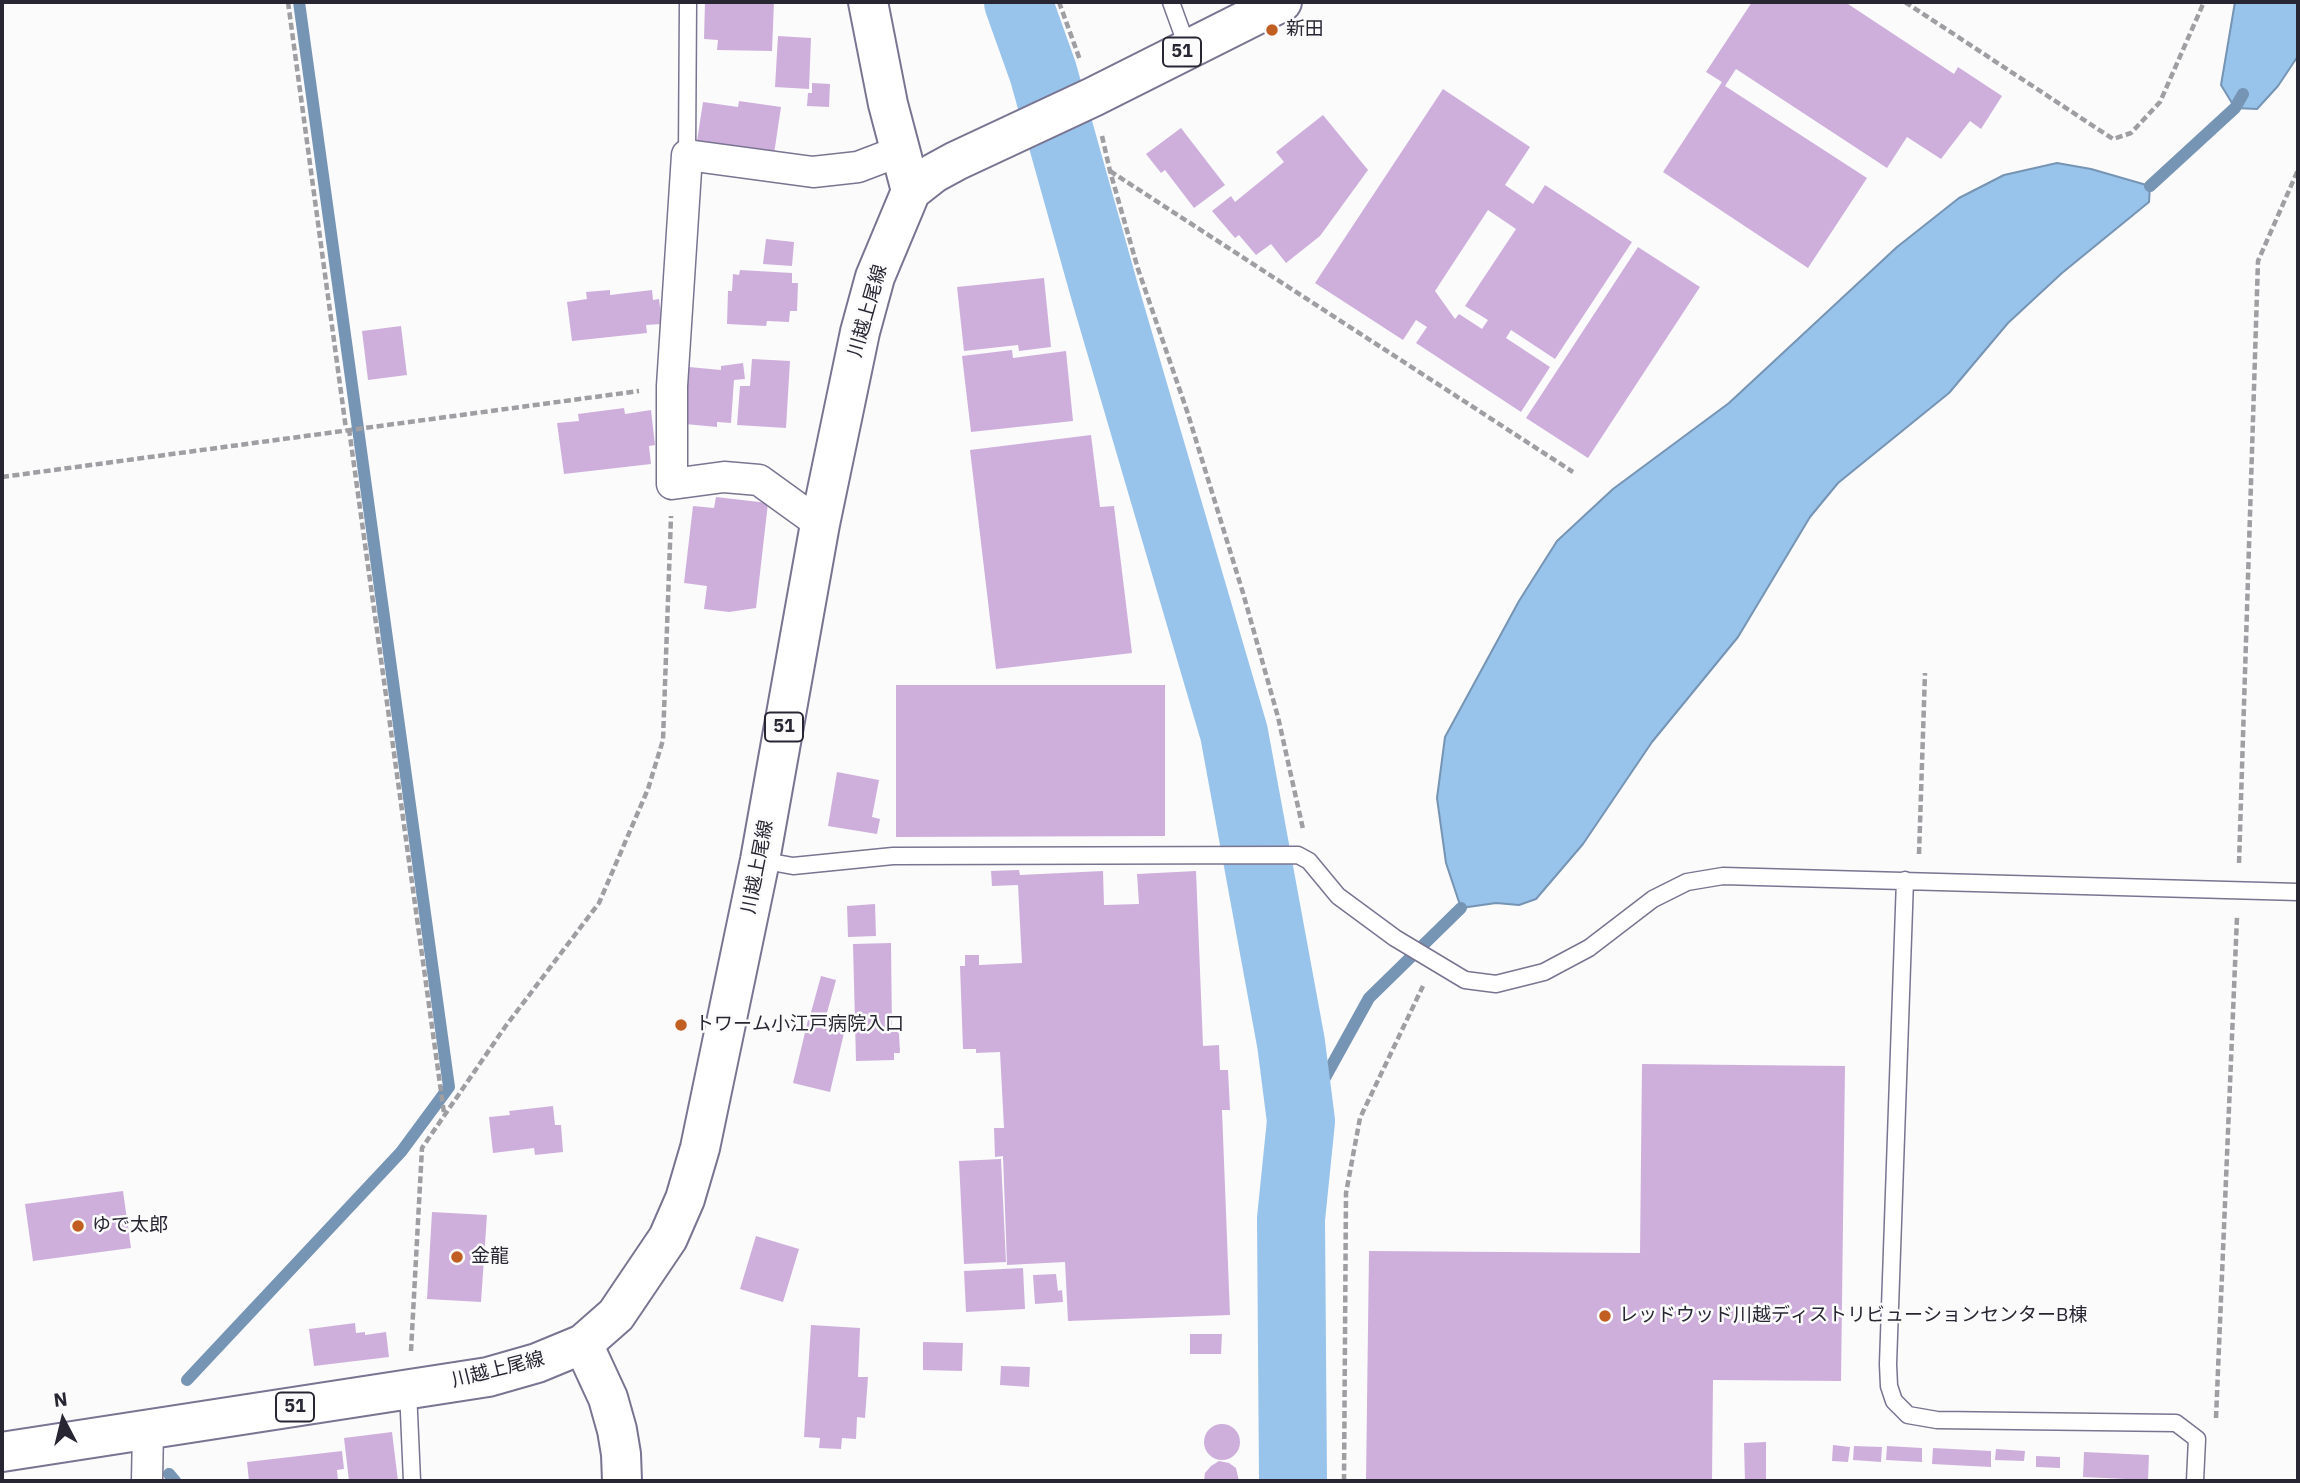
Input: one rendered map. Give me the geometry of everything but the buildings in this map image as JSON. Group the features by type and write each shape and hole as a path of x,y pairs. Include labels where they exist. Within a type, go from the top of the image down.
{"main road":[{"path":"868,2 888,104 911,191"},
{"name":"51","path":"911,191 934,173 1088,100 1267,5"},
{"name":"川越上尾線","path":"2,1451 488,1377 537,1363 583,1344 616,1315 639,1284 668,1238 685,1199 700,1148 761,860 820,524 858,345 872,288 911,191"},
{"path":"583,1344 608,1398 617,1430 622,1481"}],"street":[{"path":"820,524 759,480 724,477 672,484 672,386 687,155 813,172 858,167 900,151"},
{"path":"147,1481 148,1430"}],"lane":[{"path":"687,155 688,2"},
{"path":"1171,2 1188,49"},
{"path":"761,860 793,866 893,856 1228,855 1303,858 1338,896 1395,938 1465,980 1496,984 1544,972 1589,948 1653,899 1686,882 1723,876 2298,892"},
{"path":"1911,880 1888,1364 1889,1386 1894,1401 1908,1415 1937,1420 2176,1423 2197,1439 2195,1481"},
{"path":"408,1390 412,1481"}],"path":[{"path":"288,2 444,1114"},
{"path":"1059,2 1138,269 1187,411 1243,593 1278,717 1303,858"},
{"path":"1905,2 2113,139 2131,133 2160,102 2204,2"},
{"path":"2197,1439 2209,1431 2217,1415 2238,891 2258,261 2298,170"},
{"path":"1110,171 1573,472"},
{"path":"2,477 672,386"},
{"path":"408,1390 422,1148 505,1027 599,903 648,789 663,740 672,484"},
{"path":"1911,880 1925,673"},
{"path":"1344,1481 1346,1193 1360,1118 1431,961"}],"water":[{"path":"2235,2 2298,2 2298,56 2278,86 2257,109 2235,108 2221,85"},
{"path":"2057,163 2091,169 2150,186 2149,202 2062,273 2008,323 1949,393 1838,483 1810,517 1738,637 1652,742 1583,844 1536,899 1519,905 1496,903 1461,908 1446,863 1437,798 1445,737 1519,601 1557,541 1613,489 1729,403 1897,247 1959,198 2004,175"}],"waterway":[{"path":"187,1380 401,1152 449,1087 299,2"},
{"path":"1018,2 1043,72 1234,733 1291,1043 1301,1121 1291,1219 1293,1481"},
{"path":"2150,186 2235,108 2243,94"},
{"path":"1301,1121 1369,998 1461,908"},
{"path":"169,1474 175,1481"}],"place":[{"name":"新田","path":"1272,30"},
{"name":"トワーム小江戸病院入口","path":"681,1025"},
{"name":"ゆで太郎","path":"78,1226"},
{"name":"金龍","path":"457,1257"},
{"name":"レッドウッド川越ディストリビューションセンターB棟","path":"1605,1316"}]}
